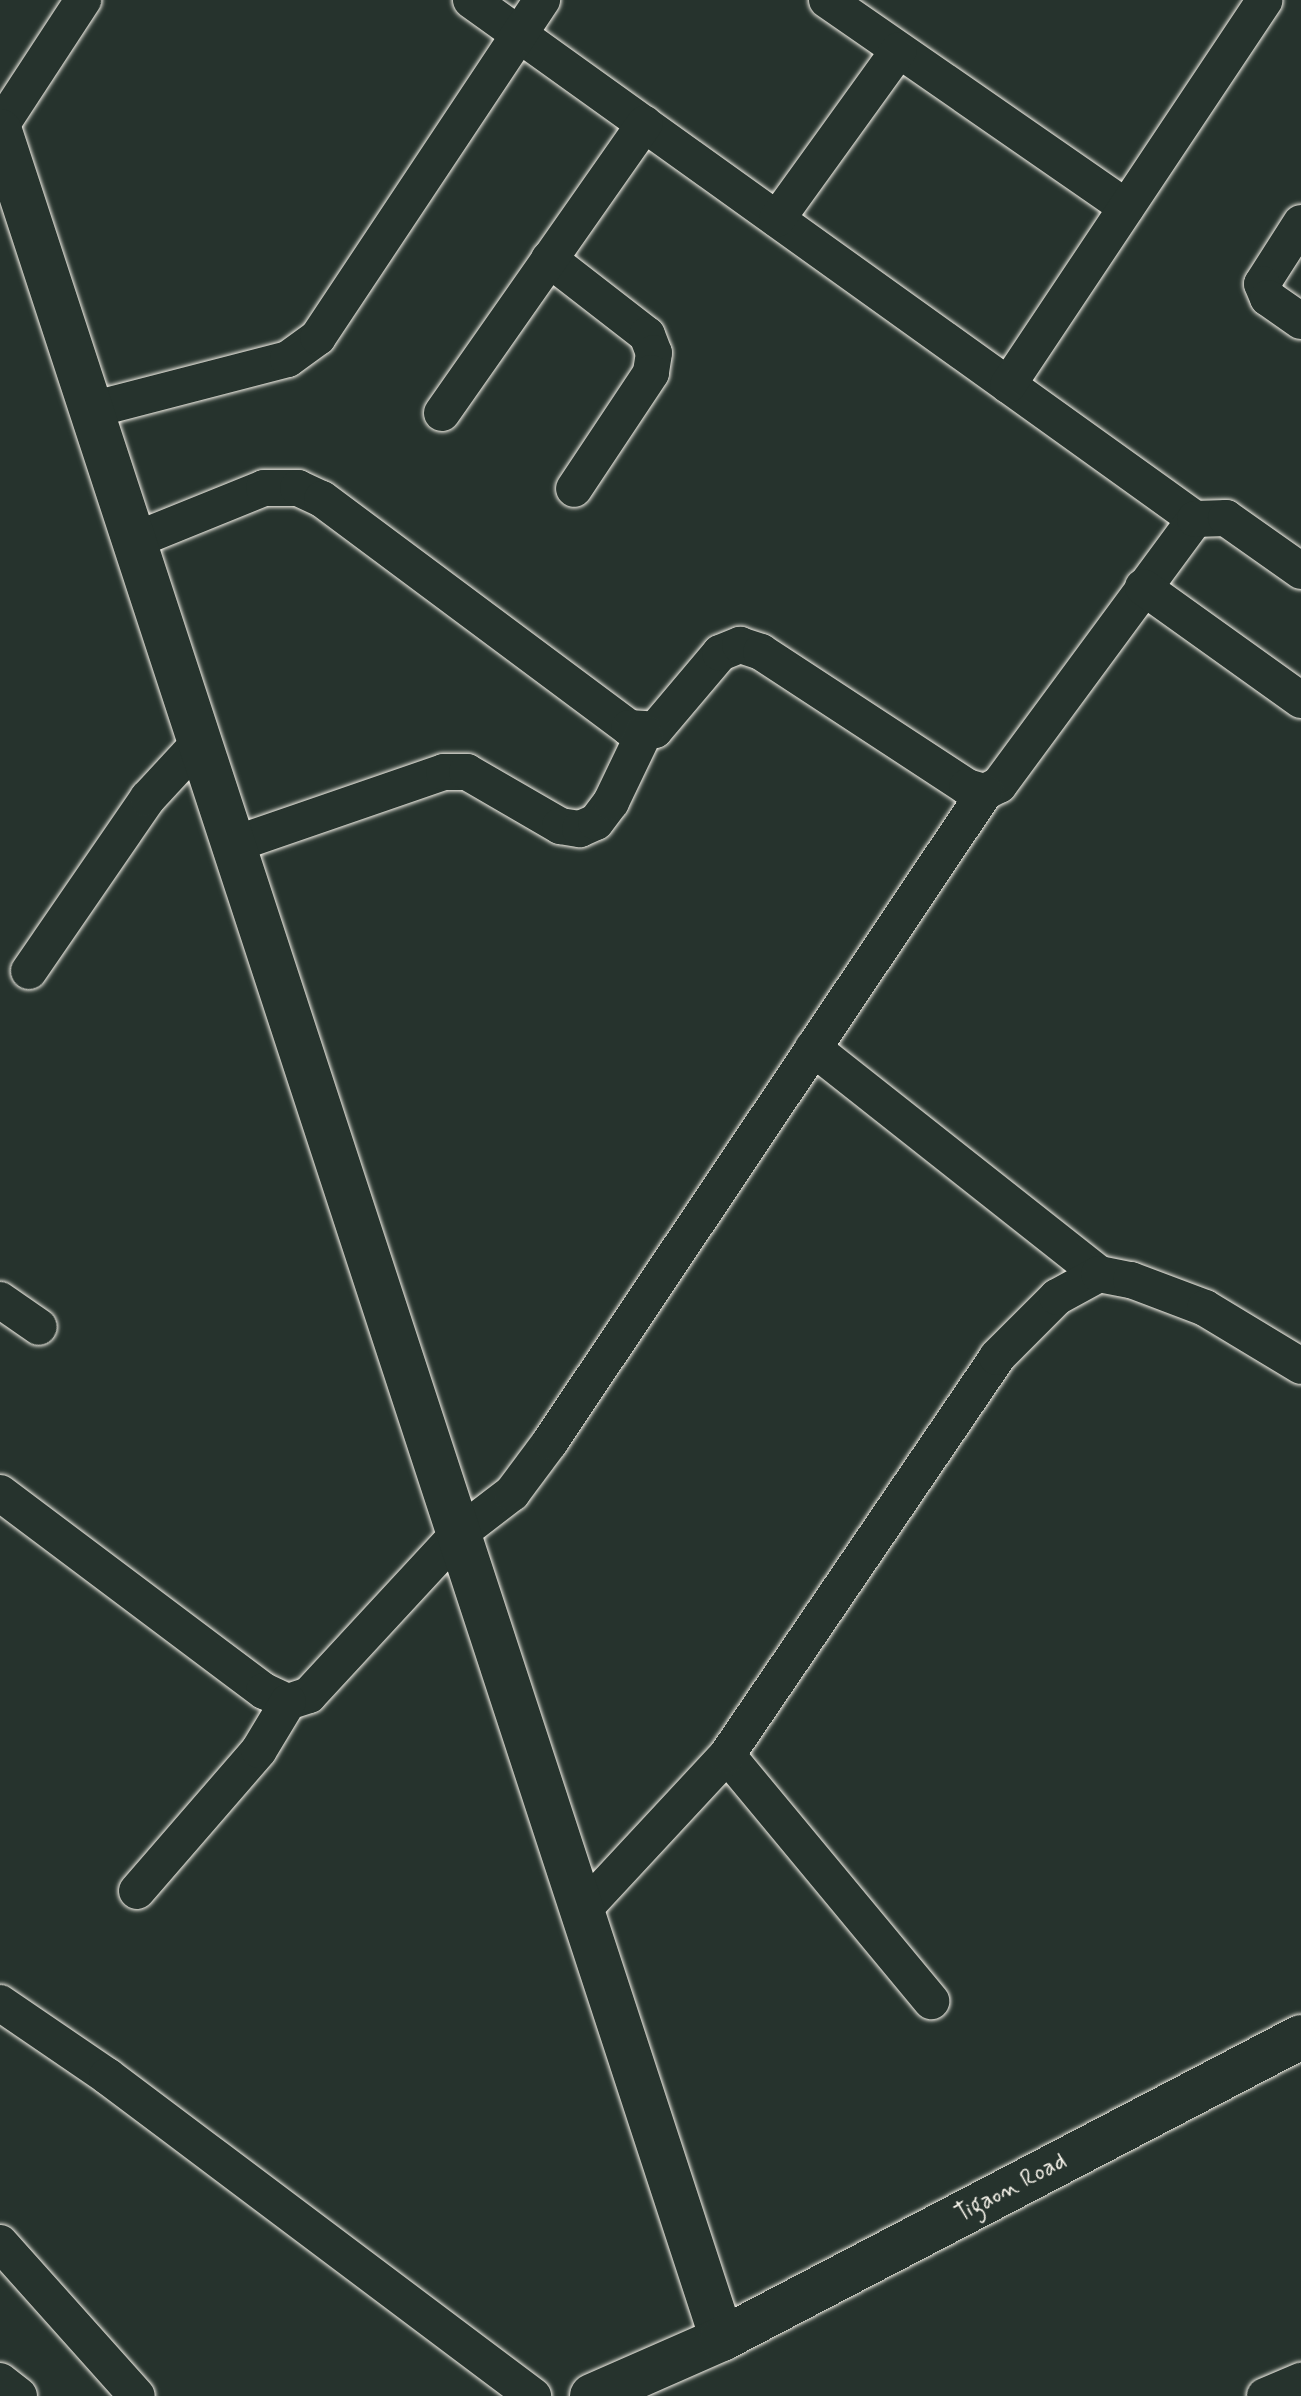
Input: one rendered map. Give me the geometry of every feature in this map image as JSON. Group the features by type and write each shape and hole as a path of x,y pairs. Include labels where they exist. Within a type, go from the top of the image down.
{"street":[{"path":"83,0 0,129 456,1536 722,2339"},
{"path":"471,0 1195,519 1226,518 1301,571"},
{"path":"91,410 288,359 318,337 542,0"},
{"path":"827,0 1126,207"},
{"path":"1008,385 1264,1"},
{"path":"777,219 899,50"},
{"path":"442,413 644,124"},
{"path":"1301,223 1262,284 1268,298 1301,321"},
{"path":"549,259 647,335 654,353 651,373 574,489"},
{"path":"133,541 264,488 298,488 322,499 629,728 644,733"},
{"path":"137,1891 259,1750 288,1702 309,1695 456,1536 512,1493 550,1442 985,792 999,785 1195,519"},
{"path":"1143,587 1301,700"},
{"path":"232,845 444,772 467,772 560,826 580,829 596,822 611,802 644,733 670,717 720,653 740,645 761,652 967,787 985,792"},
{"path":"29,971 148,798 199,743"},
{"path":"813,1048 1099,1274 1131,1280 1205,1308 1301,1366"},
{"path":"582,1911 727,1755 997,1357 1057,1297 1099,1274"},
{"path":"0,1300 39,1327"},
{"path":"0,1493 264,1691 288,1702"},
{"path":"727,1755 931,2001"},
{"path":"0,2003 107,2076 533,2396"},
{"name":"Tigaon Road","path":"592,2396 722,2339 1301,2037"},
{"path":"0,2243 137,2396"},
{"path":"0,2381 19,2396"},
{"path":"1265,2396 1301,2381"}]}
